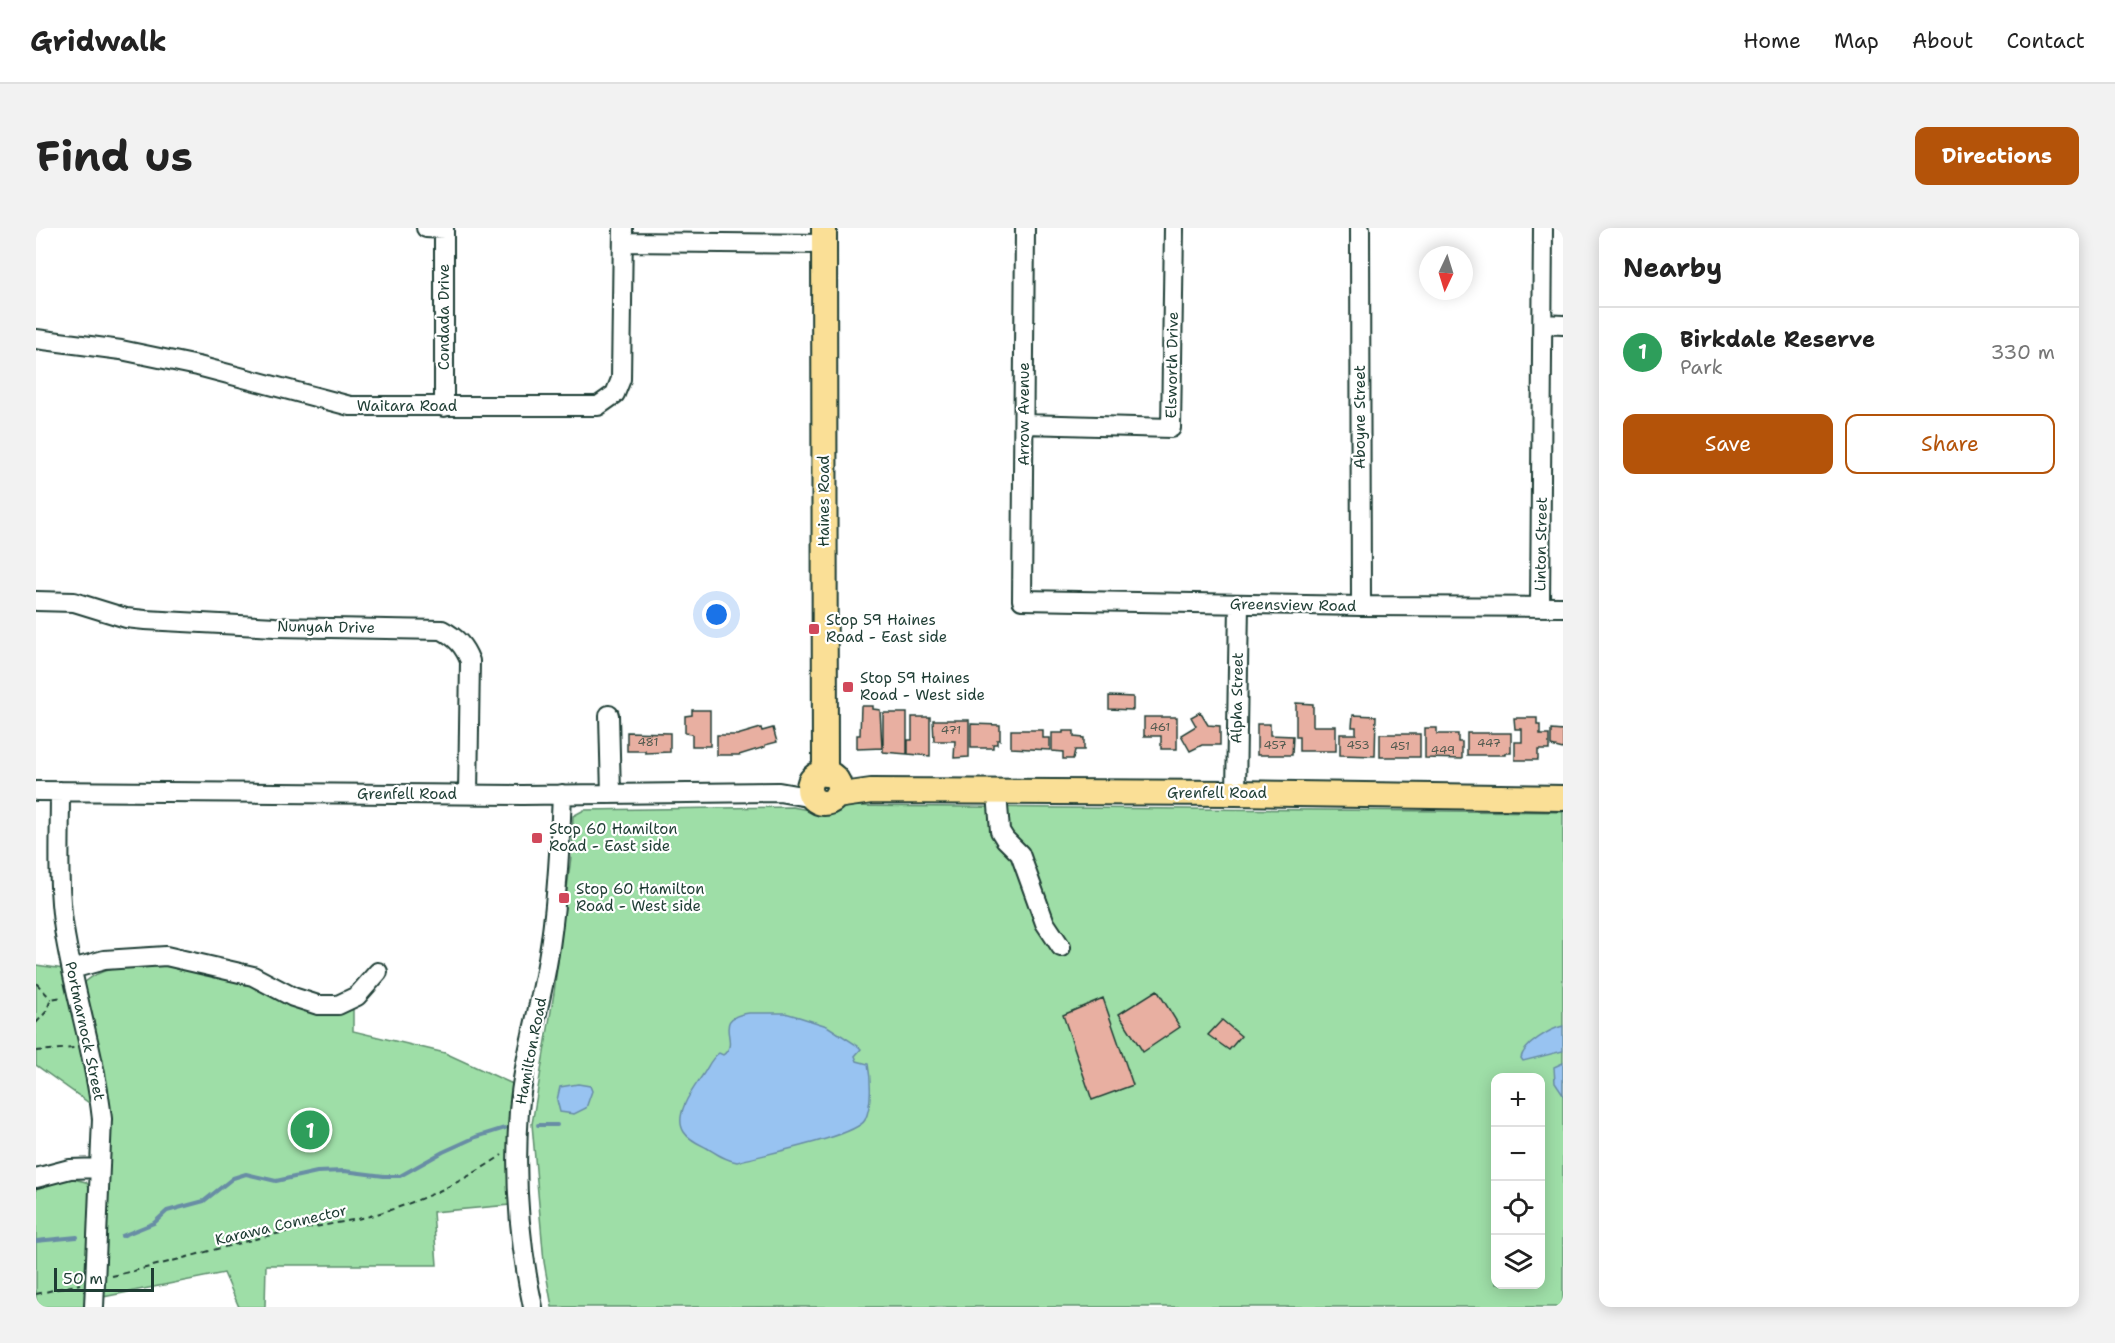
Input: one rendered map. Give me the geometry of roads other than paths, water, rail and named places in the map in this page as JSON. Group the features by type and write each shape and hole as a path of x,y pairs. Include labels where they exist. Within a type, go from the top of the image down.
{"main road":[{"name":"Haines Road","path":"824,236 824,787"},
{"name":"Grenfell Road","path":"824,787 871,792 1236,793 1563,798"}],"street":[{"path":"426,228 444,229"},
{"name":"Arrow Avenue","path":"1022,600 1025,424 1024,228"},
{"name":"Elsworth Drive","path":"1025,424 1171,428 1174,228"},
{"name":"Aboyne Street","path":"1360,228 1361,606"},
{"name":"Linton Street","path":"1540,607 1543,228"},
{"name":"Condada Drive","path":"444,229 444,407"},
{"path":"623,235 824,236"},
{"name":"Waitara Road","path":"36,339 121,351 198,366 350,406 598,406 615,394 621,379 623,235"},
{"path":"1543,324 1563,325"},
{"name":"Greensview Road","path":"1022,600 1563,608"},
{"name":"Nunyah Drive","path":"36,601 74,602 126,618 145,620 275,627 442,630 452,635 464,646 470,661 468,794"},
{"name":"Alpha Street","path":"1236,793 1239,604"},
{"path":"609,716 611,794"},
{"name":"Grenfell Road","path":"36,791 611,794 779,792 824,787"},
{"name":"Portmarnock Street","path":"60,791 61,902 72,969 99,1089 102,1119 94,1307"},
{"path":"997,793 1000,831 1020,854 1045,923 1061,947"},
{"name":"Hamilton Road","path":"533,1307 520,1230 517,1182 519,1109 527,1058 549,956 562,794"},
{"path":"72,969 104,960 166,956 253,976 292,997 318,1005 338,1005 357,996 378,972"},
{"path":"36,1178 70,1169 100,1168"}],"water":[{"path":"749,1013 785,1013 799,1017 827,1026 858,1046 861,1049 855,1056 857,1061 868,1064 870,1077 870,1100 865,1120 844,1133 826,1139 737,1162 694,1142 684,1132 681,1125 682,1110 713,1058 719,1053 723,1055 728,1050 728,1025 731,1020"},
{"path":"1563,1026 1563,1051 1523,1061 1521,1058 1523,1053 1532,1043 1551,1030"},
{"path":"1563,1063 1563,1095 1555,1083 1554,1067"},
{"path":"578,1084 590,1086 592,1091 586,1108 574,1114 560,1112 557,1100 560,1087"}],"waterway":[{"path":"538,1125 557,1125"},
{"path":"122,1236 154,1223 167,1211 204,1201 233,1178 246,1174 276,1181 317,1172 344,1171 400,1176 443,1152 476,1137 505,1128"},
{"path":"36,1241 77,1237"}],"place":[{"name":"Stop 59 Haines Road - East side","path":"814,629"},
{"name":"Stop 59 Haines Road - West side","path":"848,687"},
{"name":"Stop 60 Hamilton Road - East side","path":"537,838"},
{"name":"Stop 60 Hamilton Road - West side","path":"564,898"},
{"name":"Birkdale Reserve","path":"310,1130"}]}
